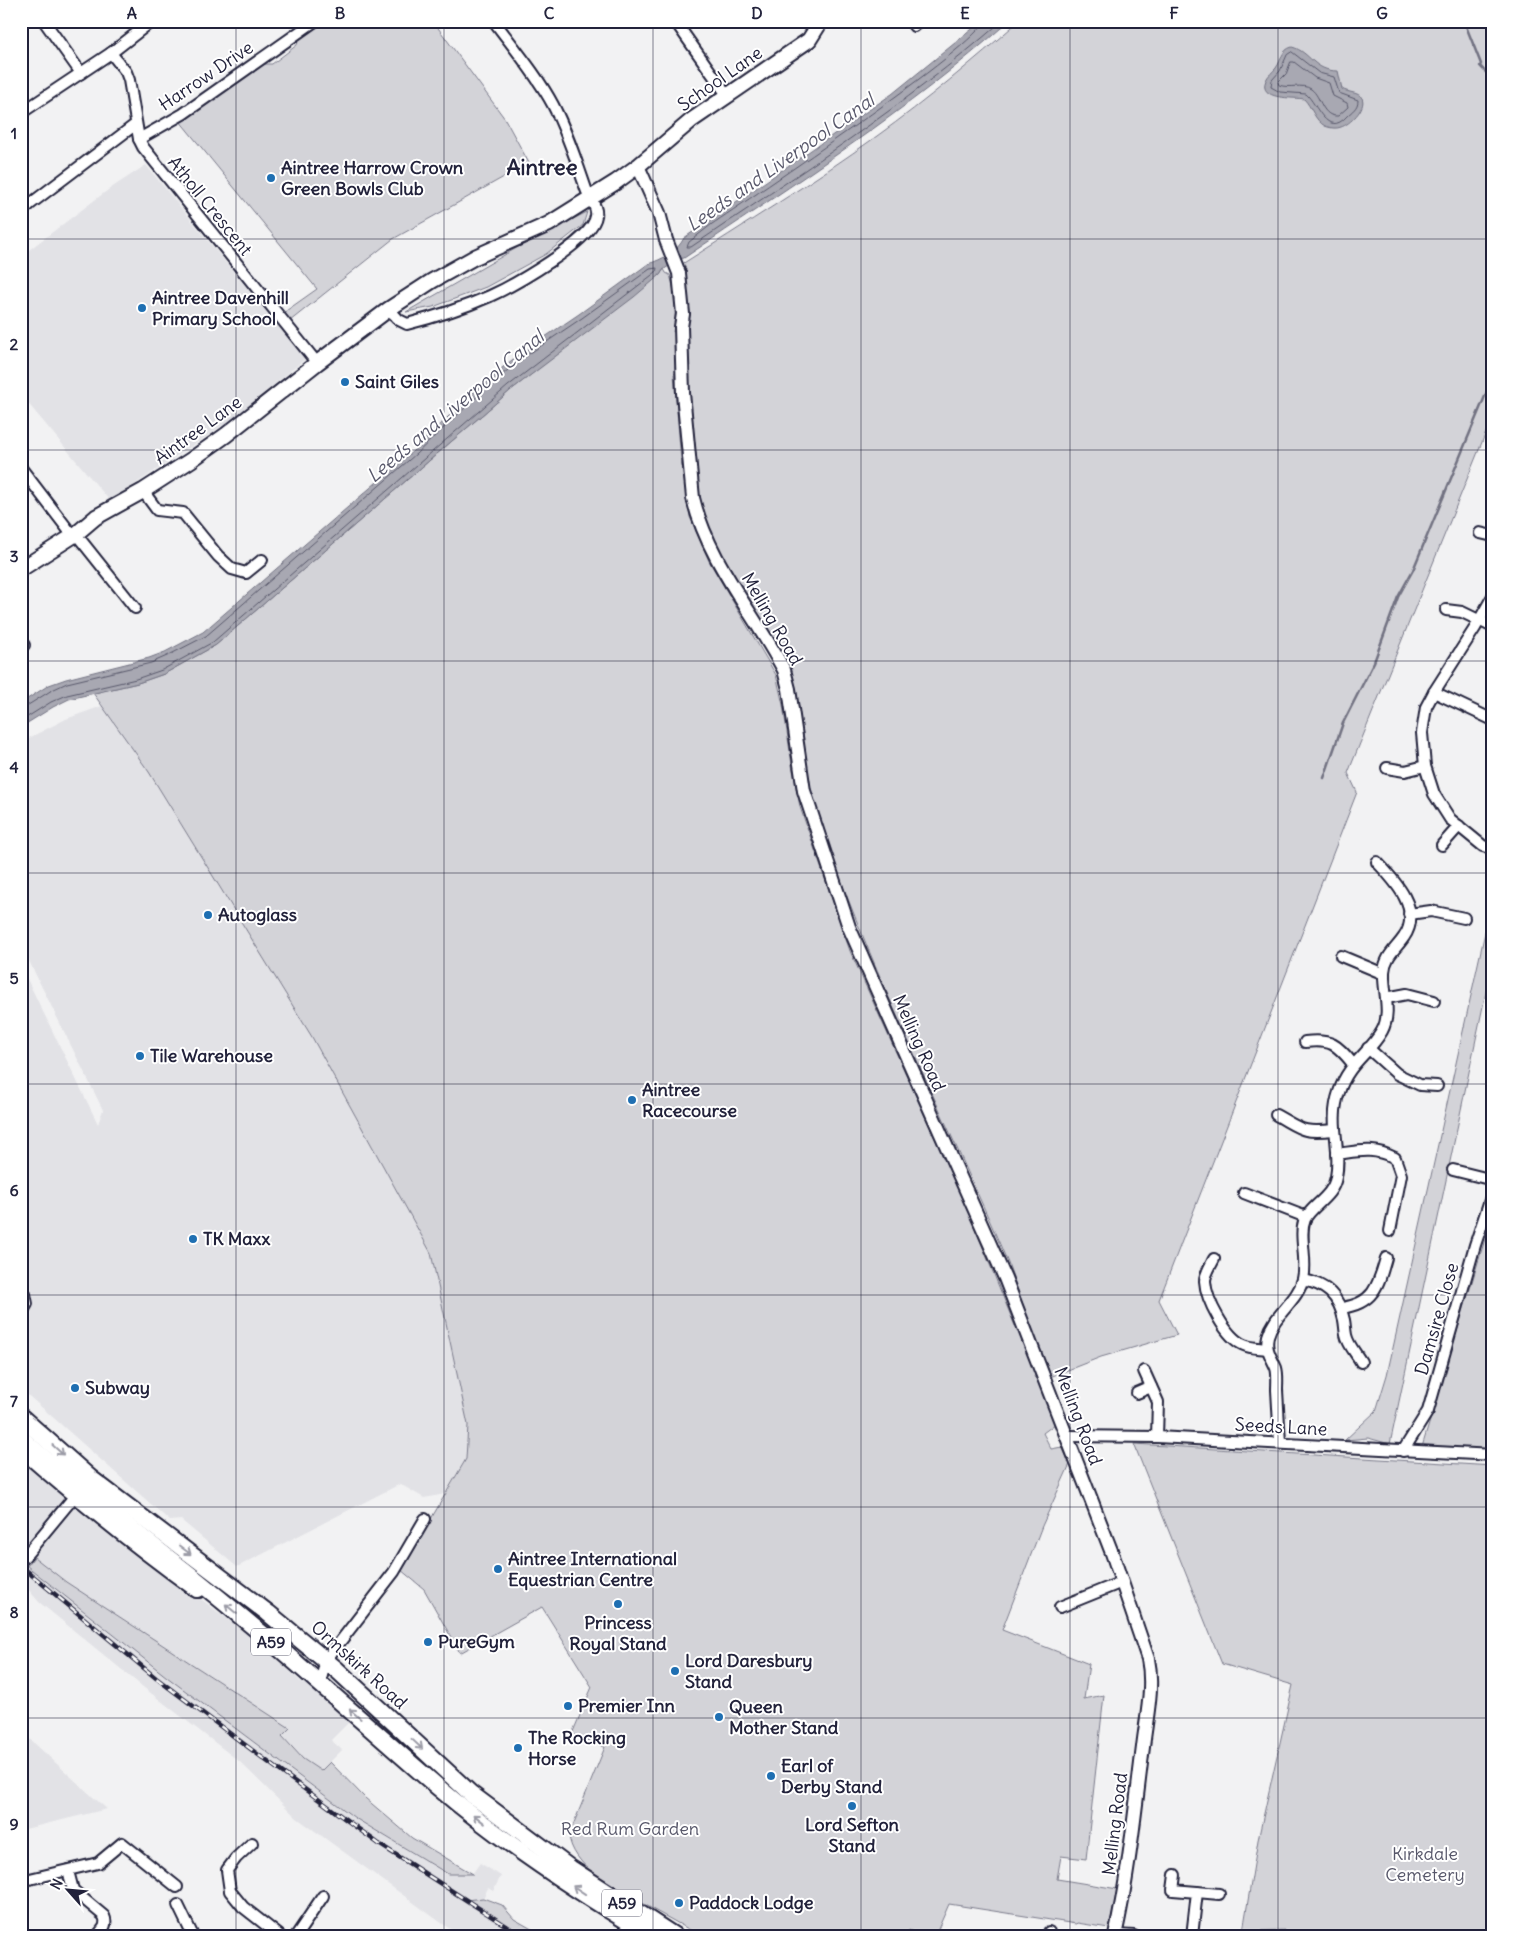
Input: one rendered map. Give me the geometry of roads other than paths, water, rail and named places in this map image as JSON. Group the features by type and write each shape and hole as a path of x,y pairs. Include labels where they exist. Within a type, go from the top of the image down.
{"highway":[{"name":"Ormskirk Road","path":"21,1417 90,1478 268,1613 326,1660 471,1794 571,1869 674,1936"},
{"name":"A59","path":"21,1438 320,1683 440,1789 510,1843 614,1914 652,1936"}],"main road":[{"name":"School Lane","path":"638,166 692,120 809,40 821,21"},
{"name":"Aintree Lane","path":"21,569 75,535 96,517 143,491 226,435 317,363 390,309 432,281 475,258 549,224 638,166"}],"street":[{"path":"44,21 81,73"},
{"path":"21,113 111,53 152,21"},
{"name":"Harrow Drive","path":"139,139 183,114 315,21"},
{"path":"390,309 399,320 407,324 432,318 490,296 573,246 592,228 596,218 596,209 589,198 570,139 552,104 494,21"},
{"path":"675,21 727,95"},
{"name":"Atholl Crescent","path":"111,53 126,72 139,139 143,147 181,197 317,363"},
{"path":"21,196 25,209 136,124"},
{"name":"Melling Road","path":"638,166 659,213 668,246 677,268 683,314 681,327 682,393 693,498 697,514 717,559 784,670 789,689 804,791 849,927 988,1238 1067,1436 1122,1582 1148,1659 1150,1675 1128,1868 1116,1935"},
{"path":"21,468 134,608"},
{"path":"143,491 157,510 183,513 218,556 232,569 246,573 262,560"},
{"path":"1480,533 1493,536"},
{"path":"1493,596 1426,707 1422,733 1424,766 1434,794 1450,819 1483,846 1493,850"},
{"path":"1446,610 1462,612 1493,627"},
{"path":"1434,692 1493,720"},
{"path":"1387,768 1405,771 1424,766"},
{"path":"1442,846 1460,826"},
{"path":"1280,1443 1276,1369 1266,1349 1268,1335 1293,1299 1303,1280 1306,1264 1302,1228 1306,1217 1330,1192 1336,1179 1337,1154 1333,1113 1339,1091 1353,1064 1376,1042 1384,1028 1387,1011 1384,974 1386,961 1405,936 1409,927 1406,899 1393,879 1376,862"},
{"path":"1409,914 1431,910 1464,918"},
{"path":"1341,956 1384,974"},
{"path":"1386,998 1407,994 1434,1001"},
{"path":"1305,1042 1323,1040 1330,1042 1341,1050 1353,1064"},
{"path":"1368,1048 1397,1074 1420,1086 1436,1086"},
{"path":"1276,1115 1298,1129 1307,1131 1334,1130"},
{"path":"1337,1154 1362,1150 1381,1150 1395,1158 1401,1175 1390,1231"},
{"path":"1453,1170 1493,1180"},
{"name":"Damsire Close","path":"1403,1451 1428,1411 1475,1245 1493,1191"},
{"path":"1244,1193 1306,1217"},
{"path":"1340,1308 1358,1305 1371,1295 1379,1283 1386,1258"},
{"path":"1214,1260 1205,1280 1211,1302 1226,1331 1234,1340 1245,1346 1266,1349"},
{"path":"1303,1280 1315,1282 1330,1290 1336,1298 1346,1335 1361,1362"},
{"path":"21,1290 25,1294 27,1304 21,1314"},
{"path":"1144,1371 1158,1402 1157,1437"},
{"path":"1137,1393 1151,1386"},
{"name":"Seeds Lane","path":"1067,1436 1157,1437 1493,1455"},
{"path":"21,1452 73,1498 166,1570 196,1592 205,1587"},
{"path":"21,1561 73,1498"},
{"path":"320,1683 326,1660 398,1566 425,1519"},
{"path":"1060,1607 1122,1582"},
{"path":"21,1881 68,1871 102,1861 122,1843 177,1887"},
{"path":"252,1843 236,1858 227,1870 230,1891 242,1907 280,1936"},
{"path":"68,1871 73,1890 104,1916 106,1926 97,1936"},
{"path":"1174,1875 1173,1890 1219,1894"},
{"path":"1192,1936 1197,1892"},
{"path":"296,1936 324,1896"},
{"path":"178,1905 193,1936"},
{"path":"1116,1935 1134,1936"}],"water":[{"path":"982,21 1009,21 971,54 891,116 767,202 663,270 660,275 634,297 511,390 216,645 164,674 138,683 69,699 21,727 21,703 49,685 149,658 165,652 203,632 413,451 482,384 517,356 648,264 669,254 678,247 684,238 892,94"},
{"path":"1292,47 1304,53 1317,65 1338,71 1342,89 1361,96 1363,102 1360,111 1344,126 1331,128 1325,126 1318,120 1304,99 1278,97 1267,92 1265,87 1267,78 1276,68 1286,50"}],"waterway":[{"path":"1464,21 1481,64 1480,66 1493,80"},
{"path":"1324,778 1343,723 1374,662 1398,597 1413,570 1493,377"}],"railway":[{"path":"21,1566 156,1678 379,1844 522,1936"}],"place":[{"name":"Aintree Harrow Crown Green Bowls Club","path":"271,178"},
{"name":"Aintree Davenhill Primary School","path":"142,308"},
{"name":"Saint Giles","path":"345,382"},
{"name":"Autoglass","path":"208,915"},
{"name":"Tile Warehouse","path":"140,1056"},
{"name":"Aintree Racecourse","path":"632,1100"},
{"name":"TK Maxx","path":"193,1239"},
{"name":"Subway","path":"75,1388"},
{"name":"Aintree International Equestrian Centre","path":"498,1569"},
{"name":"Princess Royal Stand","path":"618,1604"},
{"name":"PureGym","path":"428,1642"},
{"name":"Lord Daresbury Stand","path":"675,1671"},
{"name":"Premier Inn","path":"568,1706"},
{"name":"Queen Mother Stand","path":"719,1717"},
{"name":"The Rocking Horse","path":"518,1748"},
{"name":"Earl of Derby Stand","path":"771,1776"},
{"name":"Lord Sefton Stand","path":"852,1806"},
{"name":"Paddock Lodge","path":"679,1903"}],"district":[{"name":"Aintree","path":"542,167"}],"water label":[{"name":"Leeds and Liverpool Canal","path":"780,162"},
{"name":"Leeds and Liverpool Canal","path":"455,406"}],"park label":[{"name":"Red Rum Garden","path":"630,1829"},
{"name":"Kirkdale Cemetery","path":"1425,1864"}]}
